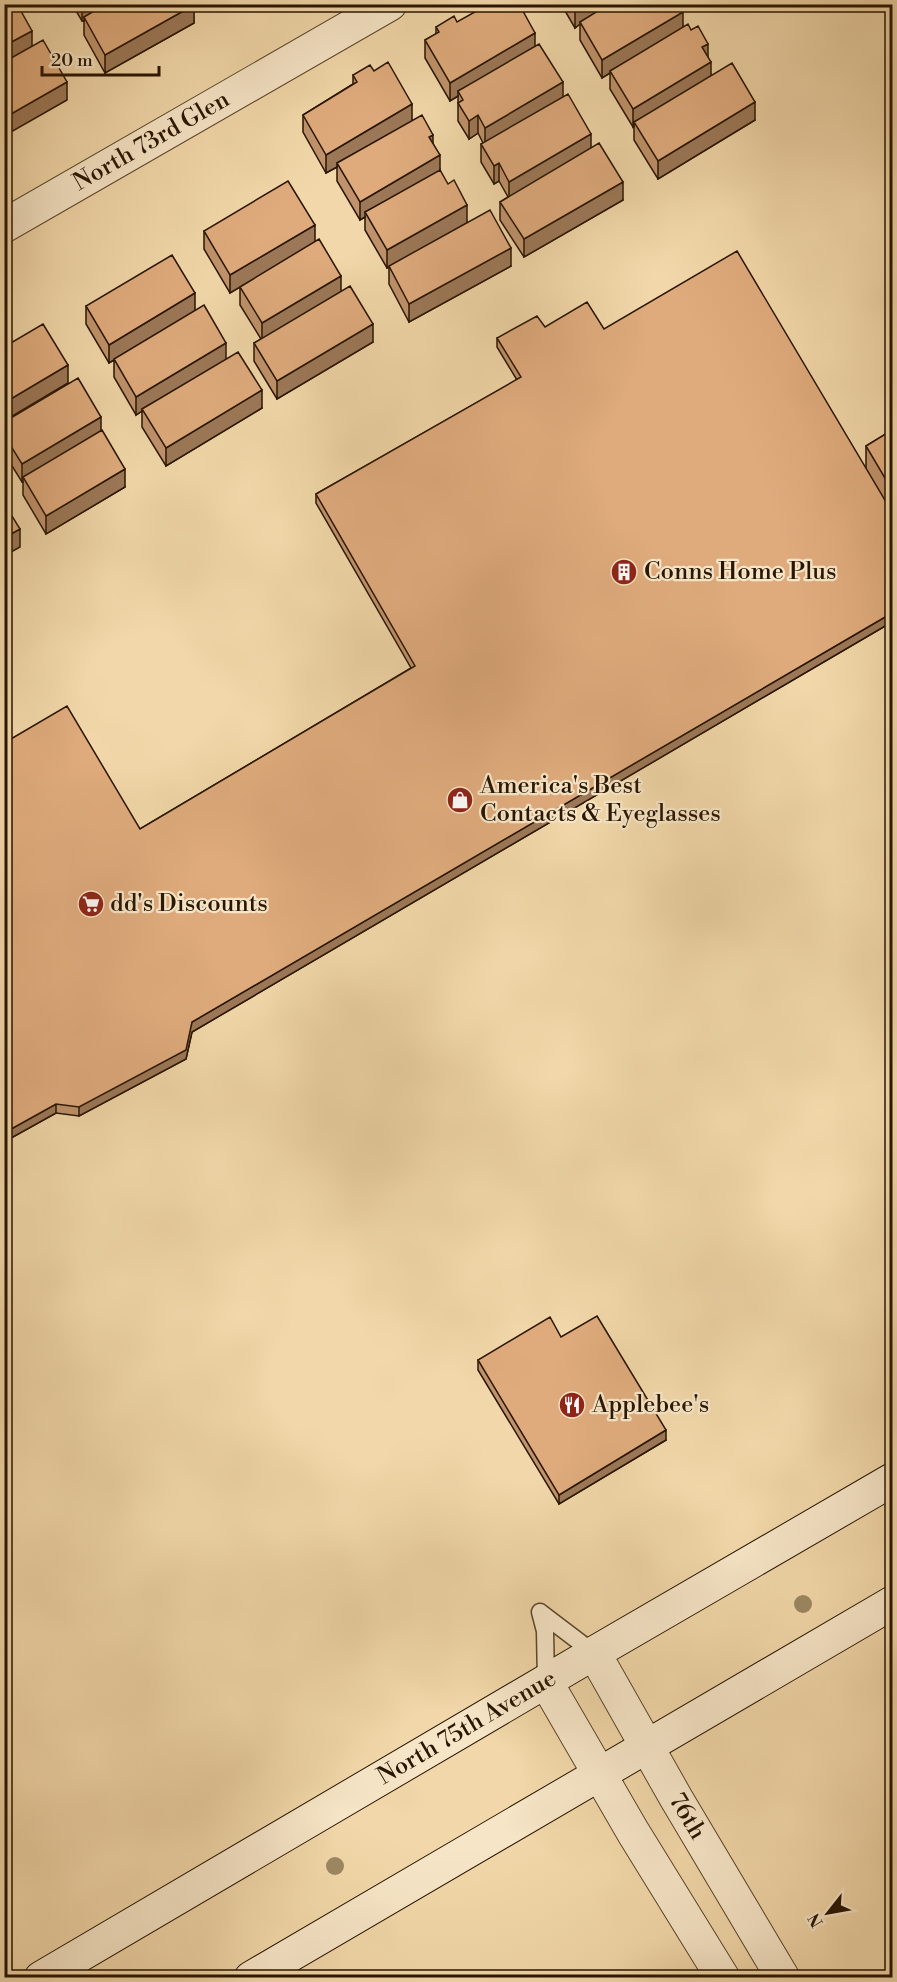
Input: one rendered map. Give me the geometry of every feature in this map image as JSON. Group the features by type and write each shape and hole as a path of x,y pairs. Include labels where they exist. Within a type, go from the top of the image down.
{"main road":[{"name":"North 73rd Glen","path":"4,226 390,4"},
{"name":"North 75th Avenue","path":"41,1977 892,1480"},
{"path":"251,1977 892,1603"},
{"name":"76th","path":"594,1653 646,1746 783,1977"},
{"path":"546,1682 723,1977"}],"lane":[{"path":"546,1682 545,1631 540,1611 594,1653"}],"building":[{"path":"4,4 17,4 32,31 4,46"},
{"path":"106,4 194,5 105,55 84,17"},
{"path":"489,4 519,4 535,33 450,83 425,40 439,32 436,27 454,16 457,22"},
{"path":"571,4 584,4 575,10"},
{"path":"609,4 679,4 683,12 602,60 580,22"},
{"path":"688,24 691,30 698,26 708,44 702,47 711,62 633,109 610,71"},
{"path":"43,40 67,82 4,118 4,62"},
{"path":"539,44 563,82 485,128 478,115 469,121 458,103 463,100 458,91"},
{"path":"388,62 412,104 326,155 303,115 357,82 353,75 370,65 374,71"},
{"path":"732,63 755,102 658,161 634,122"},
{"path":"568,94 591,134 509,182 499,163 494,166 481,144"},
{"path":"422,115 433,135 429,137 440,155 360,202 337,163"},
{"path":"599,143 623,182 524,239 500,202"},
{"path":"440,170 448,184 454,180 467,205 387,250 365,212"},
{"path":"288,181 315,225 230,275 204,231"},
{"path":"490,210 511,248 409,304 389,266"},
{"path":"319,239 341,276 262,323 240,287"},
{"path":"737,251 892,512 892,613 192,1022 186,1050 79,1107 56,1104 4,1133 4,743 67,706 140,829 415,666 316,494 521,377 497,338 537,316 545,327 587,302 604,329"},
{"path":"172,255 195,293 109,345 86,306"},
{"path":"350,286 373,324 277,381 254,343"},
{"path":"204,305 226,343 136,397 114,359"},
{"path":"43,324 68,365 4,403 4,347"},
{"path":"238,352 262,390 166,448 142,409"},
{"path":"78,378 101,417 22,464 4,435 4,422"},
{"path":"102,430 125,469 46,516 23,477"},
{"path":"892,430 892,490 866,446"},
{"path":"4,503 20,529 4,538"},
{"name":"Applebee's","path":"597,1316 666,1430 559,1495 478,1360 550,1317 561,1337"}],"place":[{"name":"Conns Home Plus","path":"624,572"},
{"name":"America's Best Contacts & Eyeglasses","path":"460,800"},
{"name":"dd's Discounts","path":"91,904"},
{"name":"Applebee's","path":"572,1405"}]}
